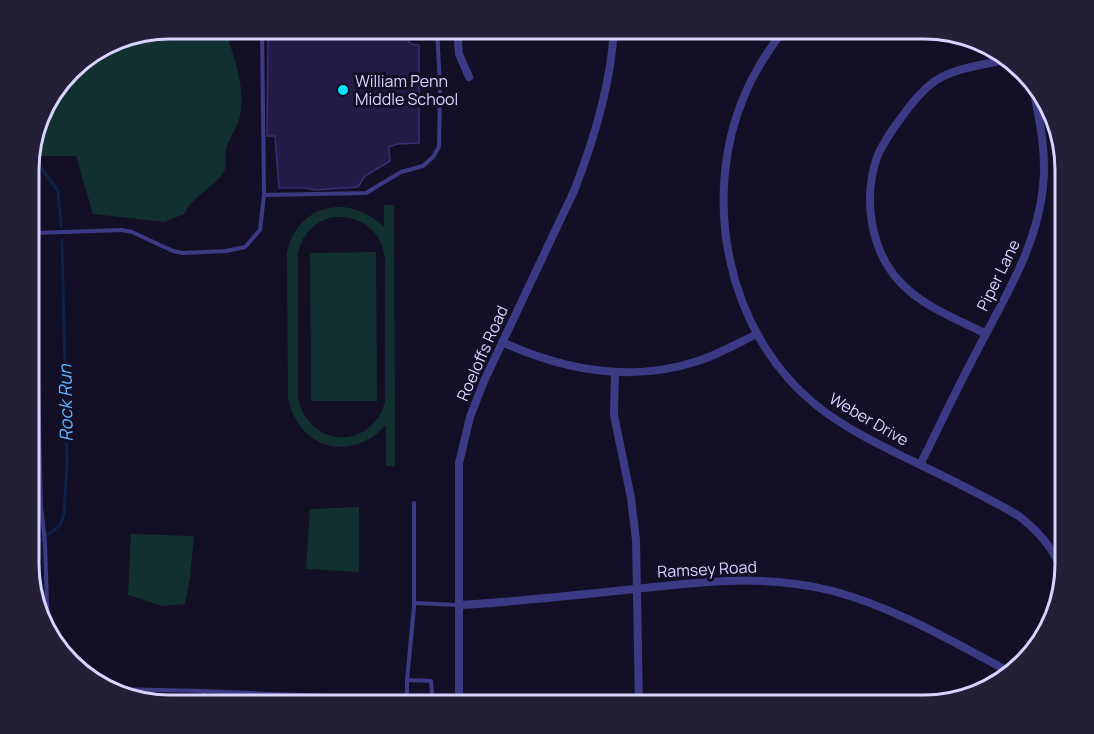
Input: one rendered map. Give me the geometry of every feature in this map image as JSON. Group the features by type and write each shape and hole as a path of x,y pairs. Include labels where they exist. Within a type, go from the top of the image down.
{"street":[{"path":"458,39 459,54 469,77"},
{"name":"Roeloffs Road","path":"459,695 459,463 464,436 476,399 584,166 610,69 613,39"},
{"name":"Weber Drive","path":"776,39 762,60 744,96 729,144 723,186 725,235 730,261 742,302 757,334 783,372 815,405 859,434 1006,509 1030,525 1050,546 1055,556"},
{"path":"986,334 927,304 899,282 889,268 877,241 870,210 870,192 872,175 887,136 923,91 946,75 998,62"},
{"name":"Piper Lane","path":"920,465 1030,245 1040,206 1044,176 1043,149 1035,102"},
{"path":"502,342 554,363 588,371 615,373 682,365 719,352 757,334"},
{"path":"615,373 614,415 634,519 639,695"},
{"name":"Ramsey Road","path":"459,605 510,602 702,581 749,580 803,585 832,591 888,610 1003,668"}],"lane":[{"path":"39,234 122,230 183,253 226,251 245,247 260,230 264,195 262,39"},
{"path":"264,195 366,193 402,172 423,166 433,157 439,147 440,85 438,39"},
{"path":"39,423 47,609"},
{"path":"407,695 414,603 414,504"},
{"path":"414,603 459,605"},
{"path":"407,680 431,681 432,695"},
{"path":"132,689 298,695"},
{"path":"203,695 204,691"}],"green space":[{"path":"228,39 241,86 239,120 226,149 225,169 184,214 164,222 93,214 76,156 40,156 43,136 57,105 66,90 90,66 128,46 153,40"},
{"path":"384,205 394,205 395,466 386,466 386,425 372,437 357,444 343,447 328,445 303,430 294,416 288,398 287,253 293,236 302,223 313,214 326,208 341,207 356,210 370,216 384,227","holes":["333,217 352,218 368,227 375,233 383,249 385,259 385,403 377,419 366,430 353,436 340,437 326,434 314,426 304,414 298,398 298,253 302,240 310,230 320,222"]},
{"path":"376,252 377,401 311,401 310,253"},
{"path":"359,507 359,572 306,569 310,509"},
{"path":"131,534 194,536 185,604 162,606 128,595"}],"building":[{"name":"William Penn Middle School","path":"268,39 406,39 411,44 419,45 419,143 397,144 389,147 390,161 365,176 358,187 316,190 279,188 275,136 267,136"}],"waterway":[{"name":"Rock Run","path":"42,144 45,131"},
{"name":"Rock Run","path":"39,165 58,191 61,226"},
{"name":"Rock Run","path":"39,542 60,525 64,515 67,463 62,240"}],"place":[{"name":"William Penn Middle School","path":"343,90"}]}
